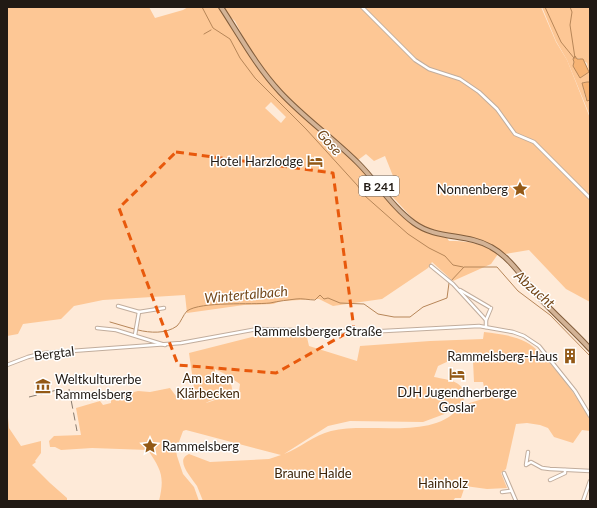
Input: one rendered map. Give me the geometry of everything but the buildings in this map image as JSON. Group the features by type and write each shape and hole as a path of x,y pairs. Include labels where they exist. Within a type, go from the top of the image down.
{"main road":[{"name":"B 241","path":"221,7 251,56 273,84 294,107 352,157 407,217 414,223 434,233 475,240 494,248 505,257 541,299 589,346"}],"street":[{"path":"362,7 415,60 429,69 460,78 479,92 497,109 515,134 534,142 590,198"},
{"path":"431,266 453,284 486,320"},
{"path":"456,288 490,307 486,320 486,327"},
{"path":"118,306 139,312 164,308"},
{"path":"135,335 139,312"},
{"name":"Rammelsberger Straße","path":"102,349 166,345 256,329 358,332 486,327 513,332 524,336 539,346 575,391 590,416"},
{"path":"97,328 116,330 166,345"},
{"name":"Bergtal","path":"7,365 44,353 102,349"},
{"path":"528,452 526,464 531,462 542,468 590,471"},
{"path":"550,480 562,476 565,473 565,470"},
{"path":"504,473 510,491 516,501"},
{"path":"583,501 590,481"},
{"path":"502,492 510,491"}],"highlighted area":[{"path":"176,152 333,173 354,329 276,373 178,365 119,208"}],"green space":[{"path":"7,7 149,7 155,18 183,10 188,7 219,7 263,75 372,180 384,197 413,225 427,233 447,238 449,241 475,243 498,254 491,264 453,281 432,262 428,268 382,299 333,306 319,299 281,301 273,304 244,305 187,313 185,295 103,300 74,306 61,319 23,324 18,334 7,336","holes":["271,102 286,117 281,123 265,108"]},
{"path":"223,7 541,7 556,42 567,60 590,118 590,302 566,289 529,250 505,254 482,240 429,229 415,221 389,193 397,186 385,156 374,161 366,154 358,160 305,114 274,83 249,49 235,21 229,16"},
{"path":"542,7 590,7 590,82 583,82 583,88 586,100 590,100 590,116 567,60 556,41","holes":["575,56 577,59 579,58 587,63 589,72 580,77 573,65 573,59"]},
{"path":"484,332 500,334 511,336 534,347 552,365 570,388 590,421 590,431 582,430 573,443 554,437 548,428 540,425 527,423 516,424 506,469 501,473 507,488 487,489 465,486 461,498 455,498 453,501 203,501 197,486 188,474 184,465 183,460 189,454 210,462 269,459 281,455 186,430 183,431 176,450 177,456 183,474 194,487 199,501 159,501 162,485 161,474 148,450 92,448 61,450 55,447 50,447 49,441 54,436 81,435 76,408 100,401 103,405 111,403 111,398 138,391 150,392 170,388 179,400 194,388 189,353 260,335 306,333 309,346 357,361 360,346 483,339","holes":["451,360 473,361 474,382 483,382 486,398 463,405 463,391 458,384 453,381 434,377 438,366","215,369 240,384 239,392 206,403 224,396 232,389 232,386 226,378 215,373","458,409 446,418 432,424 416,427 363,428 331,431 319,435 284,454 328,426 350,421 423,422"]},
{"path":"7,407 9,428 21,446 41,441 41,453 35,461 36,462 32,465 67,498 67,501 7,501"}],"shaded area":[{"path":"575,56 577,59 583,59 589,72 580,78 573,66 573,59"},
{"path":"590,82 590,100 587,101 582,83"}],"waterway":[{"name":"Gose","path":"202,7 213,28 230,39 240,58 255,78 306,129 357,185 365,196 408,234 429,248 445,256 453,265 463,267"},
{"path":"545,7 561,42 574,58"},
{"path":"570,7 572,12 570,25 575,58"},
{"path":"204,34 211,30"},
{"name":"Abzucht","path":"138,330 163,332 173,329 180,323 187,311 203,306 262,304 298,299 315,300 320,295 324,299 328,298 340,303 364,304 378,314 394,317 410,317 423,307 447,298 449,283 464,267 497,267 518,291 550,315 590,356"},
{"name":"Wintertalbach","path":"110,322 134,329"}],"railway":[{"path":"29,397 61,389"},
{"path":"69,389 77,431"}],"place":[{"name":"Hotel Harzlodge","path":"315,161"},
{"name":"Nonnenberg","path":"520,189"},
{"name":"Rammelsberg-Haus","path":"570,356"},
{"name":"DJH Jugendherberge Goslar","path":"457,374"},
{"name":"Weltkulturerbe Rammelsberg","path":"43,386"},
{"name":"Rammelsberg","path":"150,446"}],"park label":[{"name":"Am alten Klärbecken","path":"208,386"},
{"name":"Braune Halde","path":"313,473"},
{"name":"Hainholz","path":"443,483"}]}
